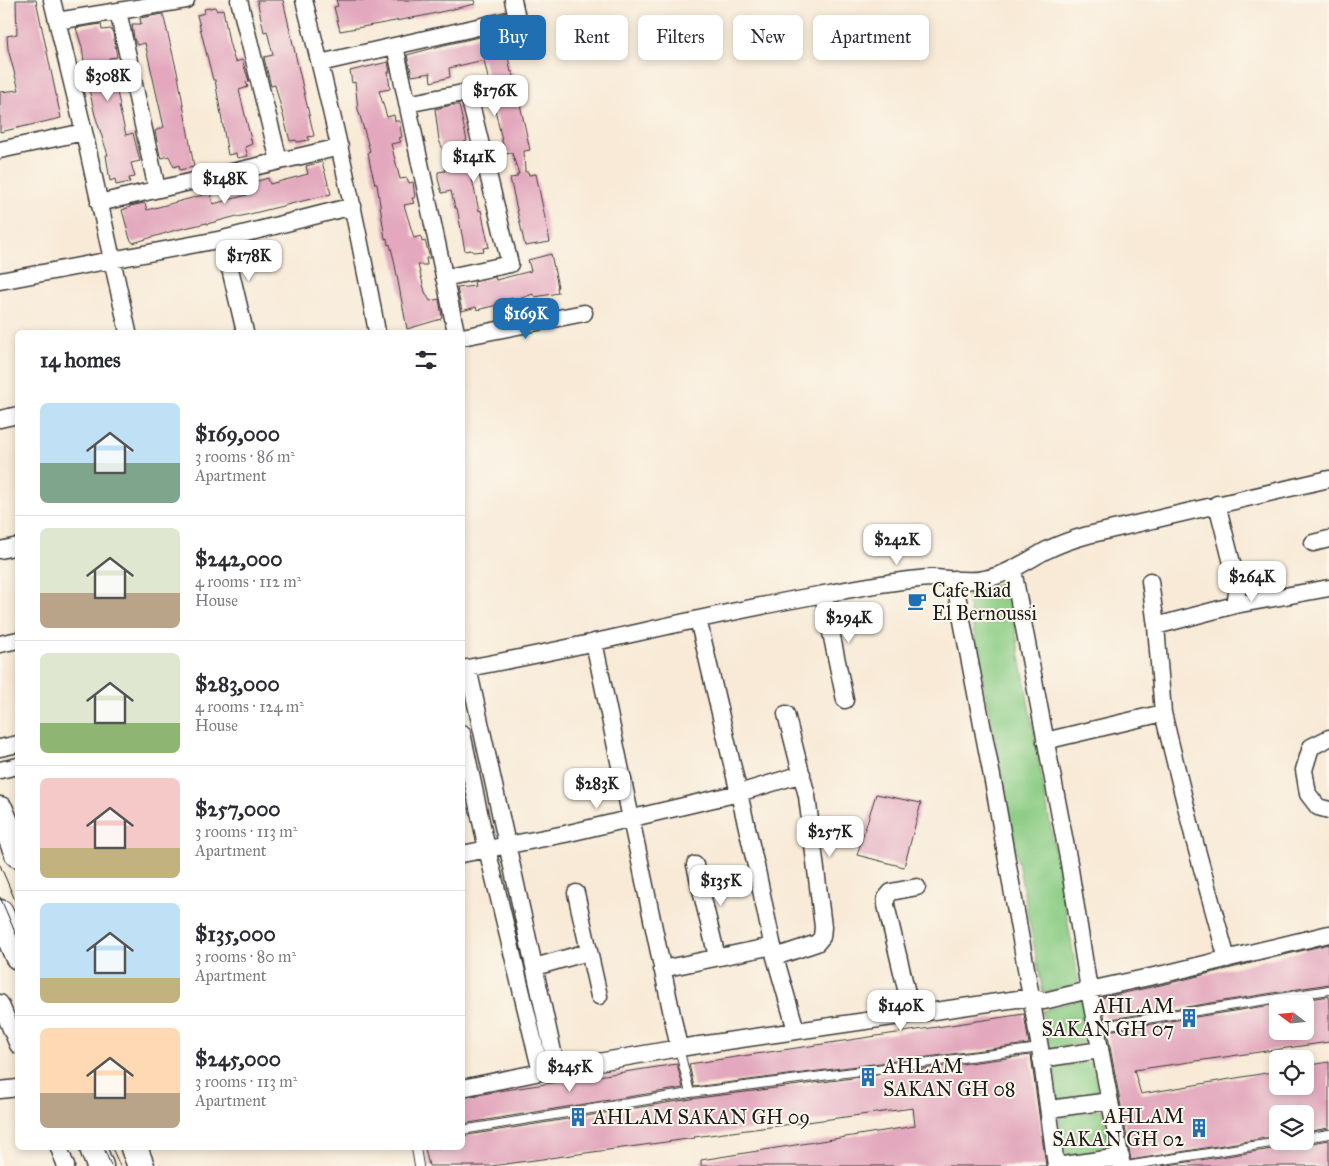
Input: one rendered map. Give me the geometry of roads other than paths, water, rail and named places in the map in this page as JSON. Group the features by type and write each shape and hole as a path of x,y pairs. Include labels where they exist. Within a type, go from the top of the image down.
{"main road":[{"path":"0,810 15,847"},
{"path":"0,913 15,949"},
{"path":"94,1150 100,1166"},
{"path":"135,1150 141,1166"}],"street":[{"path":"52,0 84,132 128,330"},
{"path":"57,21 186,0"},
{"path":"239,0 279,161"},
{"path":"304,0 353,206 377,330"},
{"path":"320,63 517,18 513,0"},
{"path":"118,11 157,189"},
{"path":"395,46 456,330"},
{"path":"407,104 468,92 510,264 444,278"},
{"path":"0,150 84,132"},
{"path":"99,203 340,147"},
{"path":"0,281 224,239 353,206"},
{"path":"224,239 245,330"},
{"path":"465,336 584,313"},
{"path":"0,419 15,416"},
{"path":"557,1070 508,846 465,668 698,619 897,581 933,578 969,581 983,580 1013,570 1045,551 1067,541 1329,479"},
{"path":"1217,504 1238,588 1235,606"},
{"path":"1313,543 1329,539"},
{"path":"0,550 15,547"},
{"path":"954,579 995,792 1050,1109 1056,1166 1123,1163 1100,1050 1069,863 1013,570"},
{"path":"1150,581 1156,626 1163,713 1195,842 1227,959"},
{"path":"1156,626 1235,606 1329,588"},
{"path":"824,594 845,700"},
{"path":"698,619 774,951 796,1030"},
{"path":"0,644 15,641"},
{"path":"594,642 679,1048"},
{"path":"1046,740 1163,713"},
{"path":"662,969 717,957 774,951 817,943 822,936 823,927 807,796 786,714"},
{"path":"1329,738 1311,747 1304,770 1308,794 1318,806 1329,810"},
{"path":"0,748 15,745"},
{"path":"465,747 487,849 541,1072"},
{"path":"0,770 15,767"},
{"path":"465,853 508,846 738,793 802,774"},
{"path":"695,865 717,957"},
{"path":"912,1014 886,905 886,898 890,892 917,887"},
{"path":"576,893 598,996"},
{"path":"465,1087 679,1048 796,1030 1030,997 1044,1001 1329,934"},
{"path":"535,967 588,952"},
{"path":"0,1002 15,1038"},
{"path":"1040,1053 1100,1050"},
{"path":"0,1090 15,1088"},
{"path":"1050,1109 1110,1101"},
{"path":"60,1150 66,1166"}],"lane":[{"path":"1096,1027 1329,990"},
{"path":"679,1048 690,1093"},
{"path":"465,1130 690,1093 1040,1053"},
{"path":"1314,1136 1329,1134"},
{"path":"1123,1163 1269,1143"},
{"path":"416,1150 419,1166"}],"tram line":[{"path":"0,865 15,900"},
{"path":"0,897 15,932"},
{"path":"105,1150 111,1166"},
{"path":"113,1150 120,1166"}],"place":[{"name":"Cafe Riad El Bernoussi","path":"917,601"},
{"name":"AHLAM SAKAN GH 07","path":"1189,1018"},
{"name":"AHLAM SAKAN GH 08","path":"868,1077"},
{"name":"AHLAM SAKAN GH 09","path":"578,1117"},
{"name":"AHLAM SAKAN GH 02","path":"1199,1128"}]}
